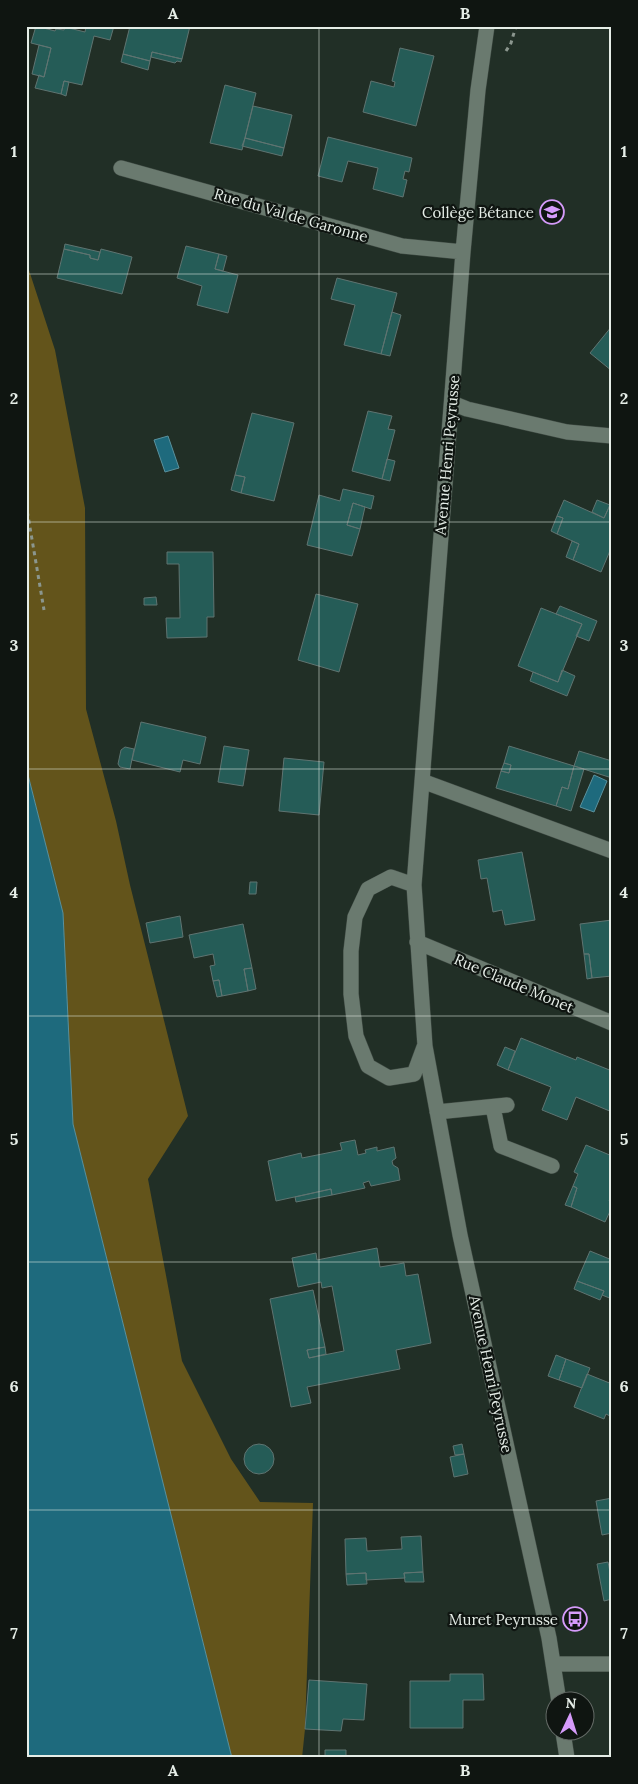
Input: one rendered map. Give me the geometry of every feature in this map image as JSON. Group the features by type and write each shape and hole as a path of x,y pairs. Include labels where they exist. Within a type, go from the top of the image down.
{"street":[{"name":"Avenue Henri Peyrusse","path":"487,26 478,90 463,252 414,885 424,1046 460,1235 554,1664 558,1692"},
{"name":"Rue du Val de Garonne","path":"122,168 402,246 463,252"},
{"path":"452,403 467,409 567,432 612,436"},
{"path":"422,781 612,851"},
{"name":"Avenue Henri Peyrusse","path":"414,885 391,878 368,889 355,917 351,951 351,994 356,1036 368,1066 389,1078 414,1074 424,1046"},
{"name":"Rue Claude Monet","path":"417,942 612,1023"},
{"path":"437,1112 500,1106 501,1146 552,1166"},
{"path":"554,1664 612,1664"},
{"path":"565,1742 567,1758"}],"path":[{"path":"26,504 44,610"}],"shaded area":[{"path":"26,261 55,350 85,508 86,709 116,821 130,885 188,1116 148,1179 182,1361 231,1459 260,1502 313,1503 305,1729 302,1758 232,1758 73,1124 63,913 26,767"}],"water":[{"path":"168,436 179,468 165,472 154,440"},
{"path":"26,767 63,913 73,1124 232,1758 26,1758"},
{"path":"594,775 607,781 594,812 580,807"}],"building":[{"path":"36,26 55,31 56,29 64,30 65,27 85,32 86,26 114,26 110,40 94,36 82,85 64,81 61,94 35,88 39,75 44,77 51,48 31,43"},
{"path":"130,26 190,26 182,59 152,52 150,61 123,54"},
{"path":"39,45 51,48 44,77 32,74"},
{"path":"400,48 434,56 416,126 363,112 371,81 394,87 395,82 392,81"},
{"path":"152,52 182,59 181,62 177,61 175,63 151,57"},
{"path":"123,54 150,61 148,70 121,62"},
{"path":"64,81 69,82 66,96 61,94"},
{"path":"225,85 256,93 242,150 210,143"},
{"path":"253,106 292,115 284,148 245,138"},
{"path":"328,137 412,158 409,172 405,171 403,179 407,180 403,197 373,189 378,168 348,161 342,182 318,176"},
{"path":"245,138 284,148 282,156 242,146"},
{"path":"65,244 100,252 98,260 90,258 90,255 64,249"},
{"path":"186,246 219,254 215,269 238,275 228,313 197,305 202,286 177,278"},
{"path":"64,249 90,255 90,258 98,260 101,249 132,257 122,294 57,278"},
{"path":"219,254 227,256 223,271 215,269"},
{"path":"337,278 397,293 381,354 344,345 355,305 331,299"},
{"path":"392,312 401,315 390,356 381,354"},
{"path":"612,326 612,371 590,353"},
{"path":"368,411 392,416 388,429 395,430 382,479 352,471"},
{"path":"252,413 294,423 274,501 241,493 245,477 235,475"},
{"path":"387,459 395,461 390,481 382,479"},
{"path":"235,475 245,477 241,493 231,490"},
{"path":"343,489 374,496 371,509 353,503 347,525 360,529 352,556 307,545 319,495 340,501"},
{"path":"564,500 604,518 610,505 612,506 612,546 601,572 573,560 579,544 557,534 563,518 557,516"},
{"path":"597,500 610,505 604,518 592,512"},
{"path":"353,503 365,507 360,529 347,525"},
{"path":"557,516 563,518 557,534 551,531"},
{"path":"572,541 579,544 573,560 566,557"},
{"path":"167,552 213,552 214,617 207,617 207,637 167,638 166,618 180,618 179,564 167,564"},
{"path":"316,594 358,604 339,672 298,660"},
{"path":"156,597 157,605 144,605 144,598"},
{"path":"560,606 597,621 589,641 576,636 582,624 556,614"},
{"path":"541,608 582,624 558,682 518,666"},
{"path":"562,670 575,676 567,696 530,681 533,672 558,682"},
{"path":"141,722 206,737 200,764 183,760 180,772 132,760"},
{"path":"224,746 249,750 243,786 218,782"},
{"path":"509,746 574,766 568,789 562,787 556,806 496,788 501,771 509,773 511,765 504,763"},
{"path":"125,747 134,749 130,769 120,767 118,764 121,750"},
{"path":"579,751 612,761 612,778 574,766"},
{"path":"284,758 324,762 319,815 279,811"},
{"path":"504,763 511,765 509,773 501,771"},
{"path":"574,766 584,769 571,811 556,806 562,787 568,789"},
{"path":"522,852 535,920 505,925 502,910 493,912 487,878 481,879 478,860"},
{"path":"250,882 257,882 256,894 249,894"},
{"path":"180,916 183,937 150,943 146,923"},
{"path":"612,920 612,976 592,978 589,954 584,954 580,924"},
{"path":"243,924 252,968 244,969 248,991 222,996 219,980 213,981 210,966 215,965 213,954 194,958 189,935"},
{"path":"584,954 589,954 592,978 587,979"},
{"path":"252,968 256,989 248,991 244,969"},
{"path":"219,980 222,996 217,997 213,981"},
{"path":"521,1038 576,1060 577,1057 612,1071 612,1112 576,1097 567,1120 542,1110 551,1087 508,1070"},
{"path":"505,1047 515,1051 508,1070 497,1065"},
{"path":"355,1140 358,1155 366,1153 365,1150 377,1147 377,1151 394,1147 396,1158 392,1161 393,1165 398,1168 400,1180 371,1186 369,1181 363,1183 365,1188 332,1195 331,1189 276,1201 268,1161 301,1153 302,1158 342,1150 340,1143"},
{"path":"586,1145 612,1156 612,1194 609,1201 612,1202 612,1207 605,1222 571,1207 577,1188 573,1186 578,1174 574,1172"},
{"path":"573,1186 577,1188 571,1207 565,1205"},
{"path":"331,1189 332,1195 296,1202 295,1197"},
{"path":"377,1248 380,1267 404,1263 406,1276 418,1274 431,1343 396,1350 400,1369 307,1387 311,1403 291,1407 270,1299 313,1290 325,1347 307,1350 309,1358 344,1351 332,1286 322,1288 321,1282 298,1287 292,1258 316,1253 317,1260"},
{"path":"590,1251 612,1260 612,1299 602,1295 604,1291 577,1281"},
{"path":"577,1281 604,1291 600,1300 574,1289"},
{"path":"325,1347 326,1354 309,1358 307,1350"},
{"path":"556,1355 566,1359 559,1380 548,1376"},
{"path":"566,1359 590,1368 582,1388 559,1380"},
{"path":"587,1374 612,1384 612,1417 606,1414 604,1419 574,1407"},
{"path":"259,1444 265,1445 273,1453 273,1465 265,1473 259,1474 253,1473 245,1465 244,1459 245,1453 253,1445"},
{"path":"462,1444 464,1454 455,1455 453,1446"},
{"path":"464,1454 468,1474 454,1477 450,1457"},
{"path":"612,1498 612,1533 602,1535 596,1501"},
{"path":"421,1536 423,1572 404,1573 405,1578 366,1580 366,1573 346,1574 345,1539 366,1538 367,1551 402,1549 401,1537"},
{"path":"608,1562 612,1582 612,1599 604,1601 597,1564"},
{"path":"423,1572 424,1582 405,1582 404,1573"},
{"path":"366,1573 367,1584 347,1585 346,1574"},
{"path":"450,1674 483,1674 484,1700 463,1700 463,1728 410,1728 410,1681 450,1681"},
{"path":"309,1680 367,1684 364,1720 343,1719 341,1731 305,1729"},
{"path":"325,1750 346,1750 346,1758 325,1758"}],"place":[{"name":"Collège Bétance","path":"552,212"},
{"name":"Muret Peyrusse","path":"575,1619"}]}
